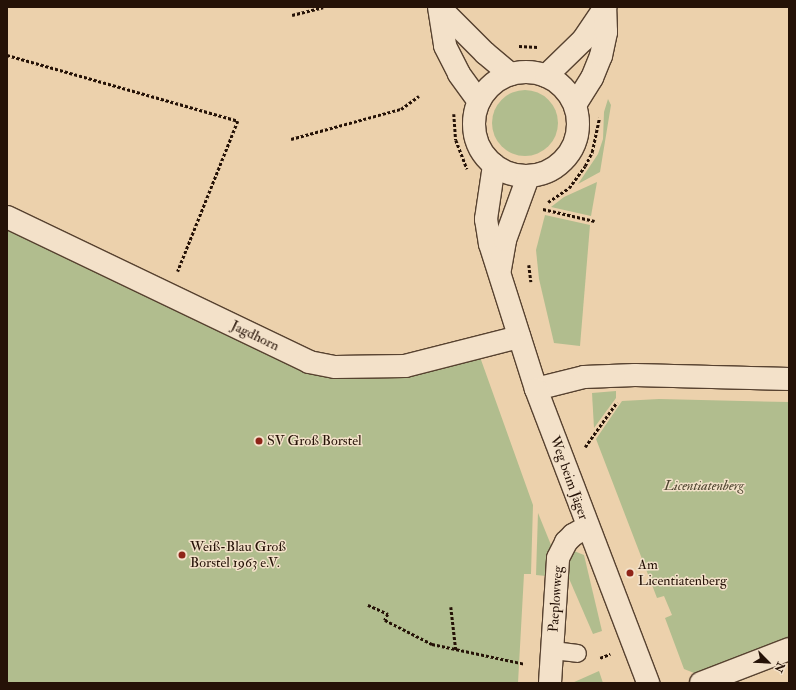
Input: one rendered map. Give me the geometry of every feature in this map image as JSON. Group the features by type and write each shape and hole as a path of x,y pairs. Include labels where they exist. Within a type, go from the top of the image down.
{"street":[{"path":"546,76 583,40 605,7"},
{"path":"575,105 592,78 600,56 606,32 605,7"},
{"path":"439,8 485,53 510,74"},
{"path":"439,8 445,46 459,74 479,102"},
{"path":"524,72 546,76 563,87 575,105 578,129 569,154 553,169 528,176 511,174 494,165 484,156 477,140 474,128 479,102 486,91 510,74 524,72"},
{"name":"Weg beim Jäger","path":"494,165 486,219 490,244 500,270 519,337 536,389 587,528 648,683"},
{"name":"Weg beim Jäger","path":"500,270 505,240 528,176"},
{"name":"Jagdhorn","path":"7,217 310,362 335,367 405,366 519,337"},
{"path":"536,389 584,377 635,375 789,379"},
{"name":"Paeplowweg","path":"551,667 558,558 566,542 573,534 587,528"},
{"path":"701,683 789,649"}],"lane":[{"path":"551,667 577,653"}],"path":[{"path":"292,15 324,7"},
{"path":"515,46 542,47"},
{"path":"7,55 238,121 187,245 170,295"},
{"path":"291,139 401,109 419,96"},
{"path":"454,110 456,140 470,174"},
{"path":"569,188 592,152 600,111"},
{"path":"540,209 595,221"},
{"path":"528,261 533,289"},
{"path":"584,448 635,375"},
{"path":"368,604 388,614 385,620 432,644 510,662 551,667"},
{"path":"451,606 456,650"}],"green space":[{"path":"518,90 532,90 544,95 553,104 558,116 556,136 549,147 532,156 518,156 506,151 497,142 492,130 492,116 497,104 506,95"},
{"path":"608,99 611,105 600,172 578,184 598,154 603,139 604,112"},
{"path":"597,182 591,216 551,207 564,197"},
{"path":"545,215 590,225 580,346 554,343 539,279 536,250"},
{"name":"SV Groß Borstel","path":"7,228 304,371 480,357 533,505 531,574 524,574 518,683 7,683"},
{"path":"616,391 616,398 594,428 592,393"},
{"name":"Licentiatenberg","path":"659,399 789,402 789,640 709,671 694,673 684,669 665,618 672,615 664,596 657,598 596,439 622,401"},
{"path":"538,513 551,545 546,576 536,575"},
{"path":"574,551 584,555 602,631 593,634 564,567"},
{"path":"599,671 603,683 572,683"}],"place":[{"name":"SV Groß Borstel","path":"259,441"},
{"name":"Weiß-Blau Groß Borstel 1963 e.V.","path":"182,555"},
{"name":"Am Licentiatenberg","path":"630,573"}]}
